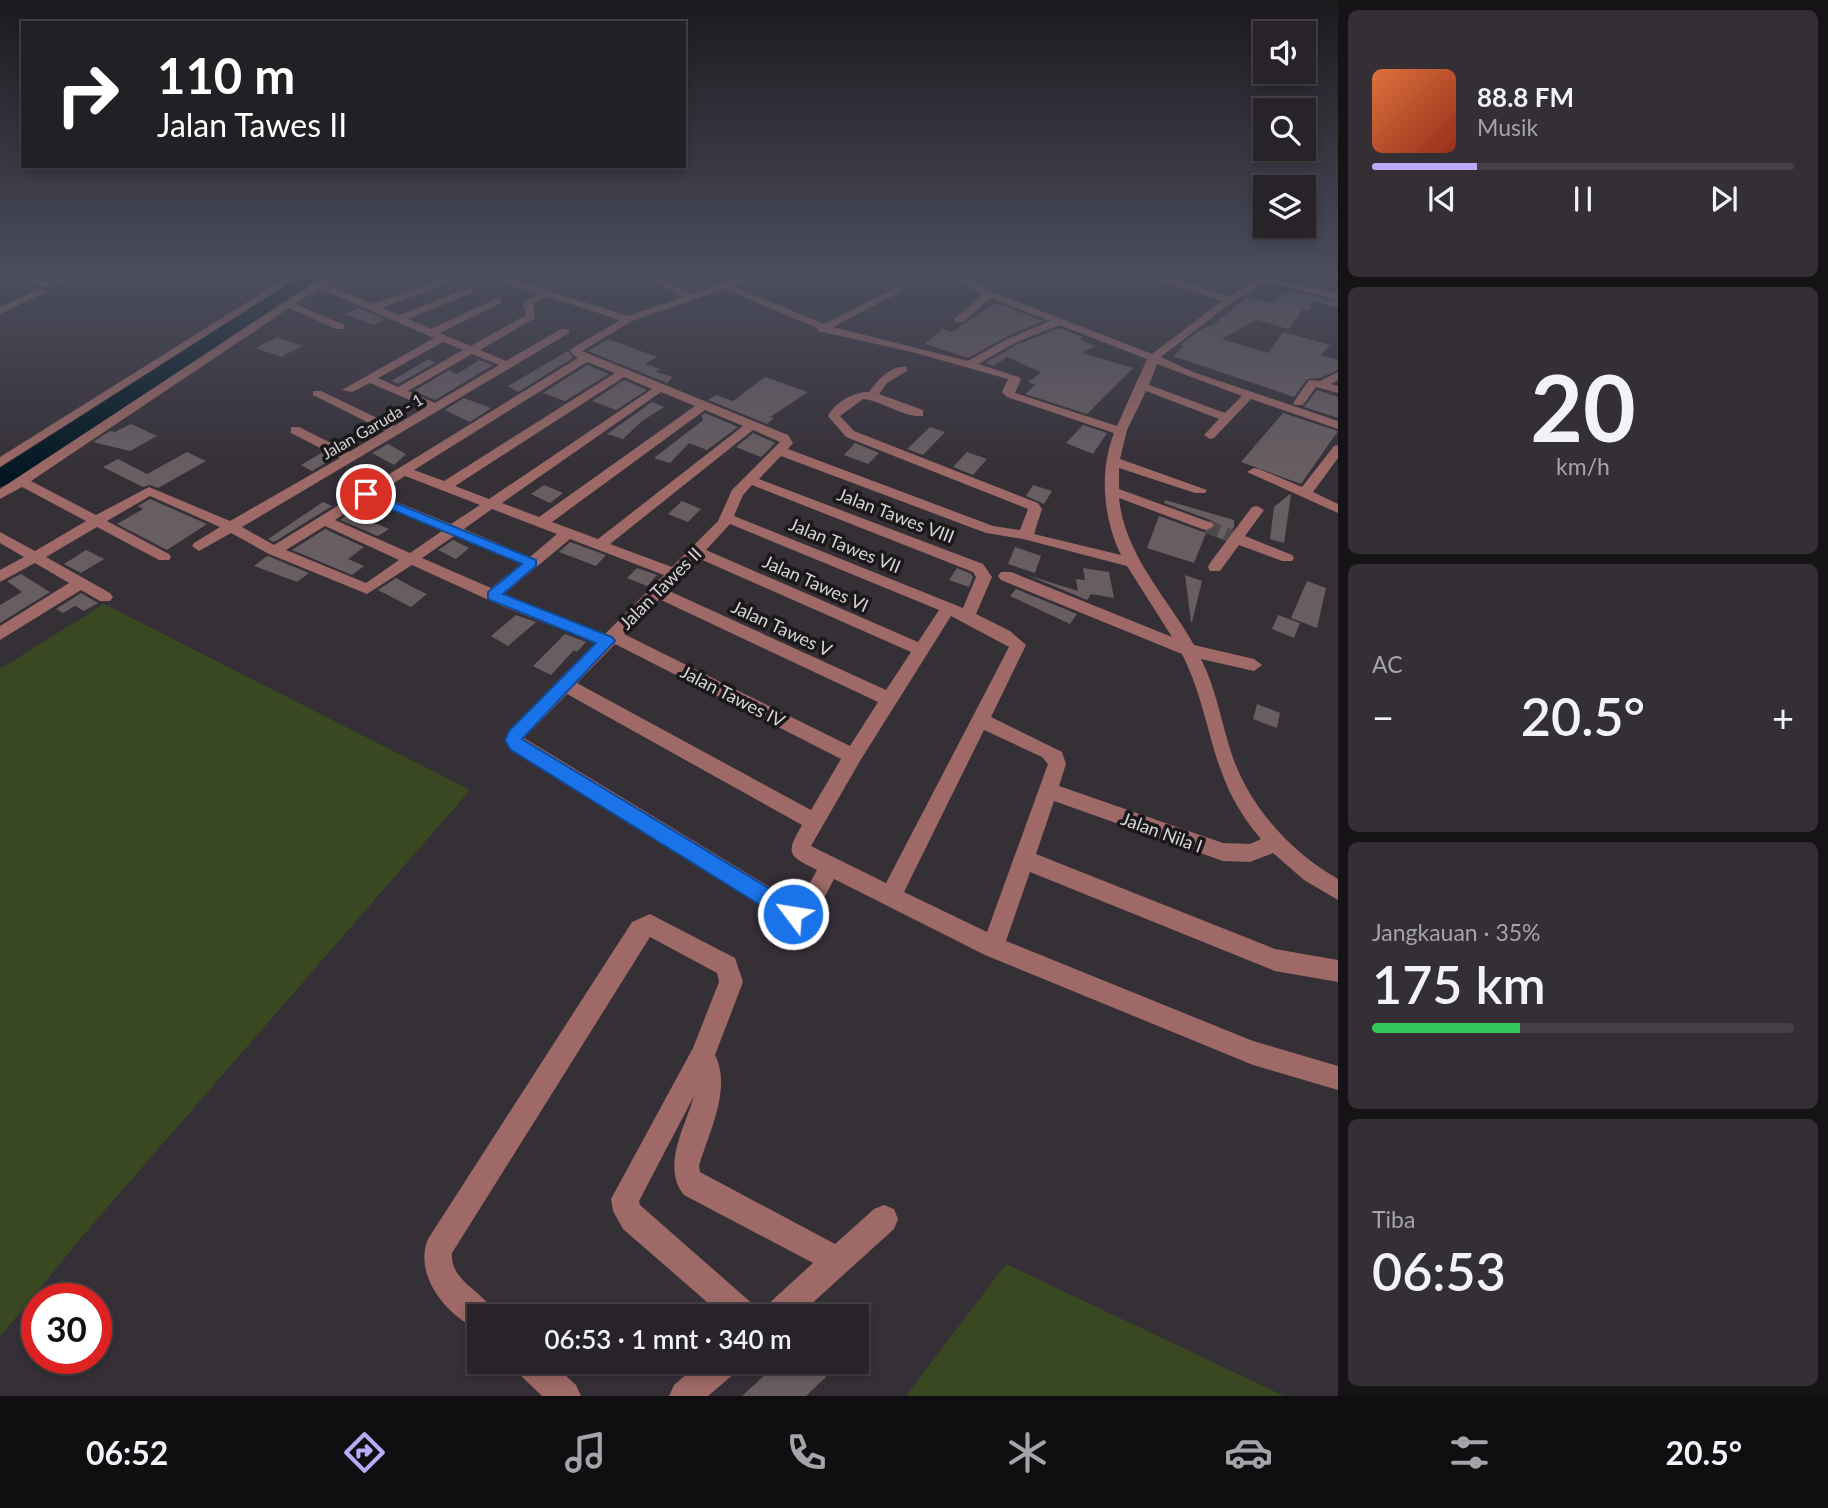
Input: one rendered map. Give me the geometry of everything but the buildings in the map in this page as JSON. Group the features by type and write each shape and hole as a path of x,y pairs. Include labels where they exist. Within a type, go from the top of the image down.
{"street":[{"path":"0,463 193,341"},
{"path":"0,495 234,341"},
{"path":"348,390 427,341"},
{"path":"451,341 507,365"},
{"path":"399,391 484,341"},
{"name":"Jalan Garuda - 1","path":"199,546 548,341"},
{"path":"591,341 575,351 586,358 785,438 787,443 780,451 991,530 1027,535 1132,562"},
{"path":"873,341 970,364 1014,378 1008,393 1011,395 1121,431"},
{"path":"970,364 1011,341"},
{"path":"1109,341 1189,374 1338,425"},
{"path":"1175,341 1153,358 1144,387 1116,443 1113,491 1116,524 1132,562 1188,650 1206,691 1223,758 1242,799 1277,842 1335,893"},
{"path":"274,551 586,358"},
{"path":"1173,366 1191,368 1338,416"},
{"path":"872,396 883,381 904,369"},
{"path":"444,486 623,373"},
{"path":"1322,384 1338,375"},
{"path":"369,378 435,407"},
{"path":"1299,403 1313,382 1338,390"},
{"path":"1144,387 1228,418"},
{"path":"0,577 144,493 153,491 231,527 274,551 367,589 660,388"},
{"path":"317,393 394,431"},
{"path":"919,413 872,396 861,395 834,415 845,430 1033,506 1035,509 1027,535"},
{"path":"1210,435 1249,395"},
{"path":"541,523 703,406"},
{"path":"600,545 752,425"},
{"path":"295,430 348,457"},
{"path":"1305,493 1338,449"},
{"name":"Jalan Tawes II","path":"780,451 734,497 727,517 675,574 564,684 515,735 514,741 793,914 800,915 805,912 829,868"},
{"path":"1115,462 1200,490"},
{"path":"404,471 675,574"},
{"path":"1254,472 1338,509"},
{"name":"Jalan Tawes VIII","path":"750,480 978,568 984,577 967,616"},
{"path":"21,481 164,557"},
{"path":"1113,491 1207,526"},
{"path":"366,494 532,563"},
{"path":"1215,567 1257,510"},
{"name":"Jalan Tawes VII","path":"727,517 1012,637 1018,645 980,720"},
{"name":"Jalan Tawes IV","path":"323,520 493,596 610,639 853,757"},
{"path":"493,596 567,534"},
{"path":"0,537 32,558 105,597"},
{"path":"1238,539 1287,558"},
{"name":"Jalan Tawes VI","path":"696,551 921,650"},
{"path":"1006,576 1188,650 1255,666"},
{"path":"0,634 80,583"},
{"name":"Jalan Tawes V","path":"658,592 890,699"},
{"path":"948,608 853,757 801,845 801,852 993,947 1253,1053 1338,1078"},
{"path":"564,684 815,822"},
{"path":"890,897 980,720 1055,757 1057,764 993,947"},
{"name":"Jalan Nila I","path":"1048,791 1223,852 1250,853 1277,842"},
{"path":"1023,859 1244,949 1275,960 1338,971"},
{"path":"469,1304 439,1275 435,1263 438,1249 640,930 650,925 727,966 731,982 702,1056 625,1199 627,1211 632,1220 731,1304"},
{"path":"702,1056 709,1070 709,1088 686,1167 688,1178 694,1185 838,1261"},
{"path":"790,1304 884,1219"},
{"path":"542,1374 565,1396"},
{"path":"698,1391 713,1374"}],"green space":[{"path":"104,604 470,790 44,1283 21,1283 21,1311 0,1337 0,669"},
{"path":"1006,1264 1284,1396 906,1396"}],"waterway":[{"path":"0,479 213,341"}],"tunnel":[{"path":"1207,526 1238,539"}],"route":[{"path":"366,494 532,563 493,596 607,641 515,735 514,741 517,745 793,914"}]}
